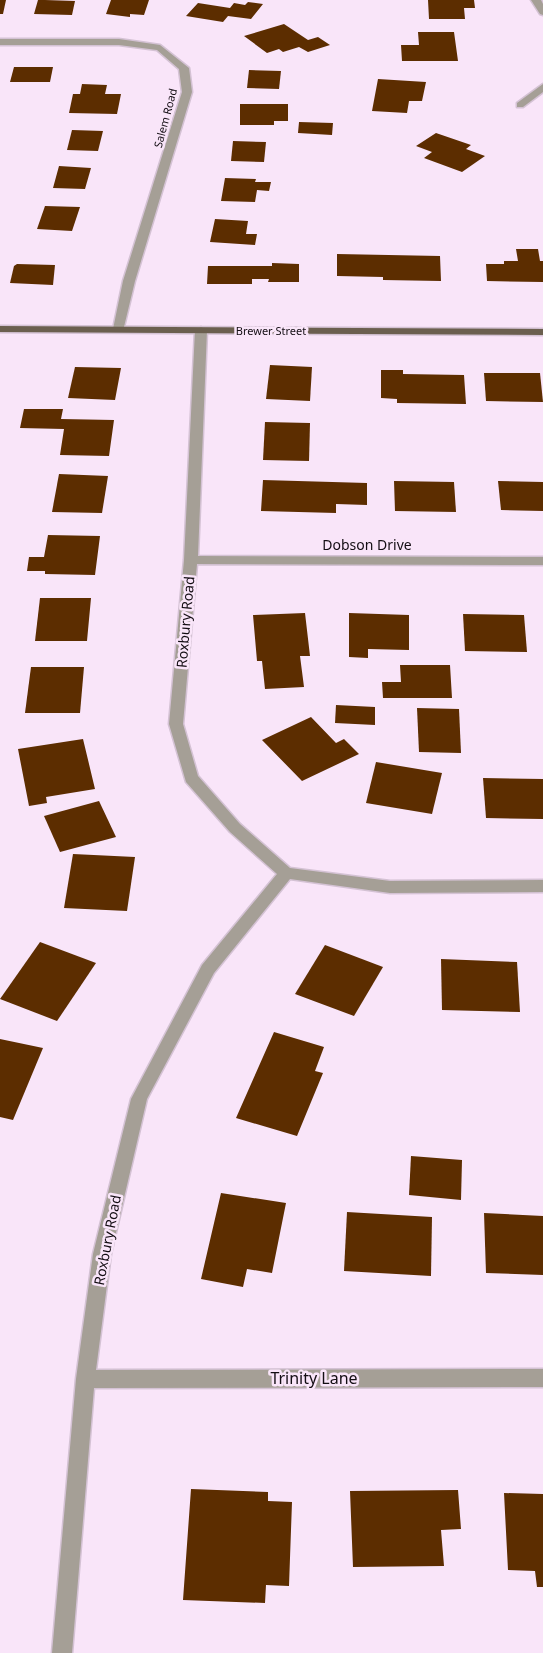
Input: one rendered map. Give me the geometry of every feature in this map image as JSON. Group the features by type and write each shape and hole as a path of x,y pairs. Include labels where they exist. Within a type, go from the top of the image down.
{"main road":[{"name":"Brewer Street","path":"0,328 543,332"}],"street":[{"path":"536,0 543,12"},
{"name":"Salem Road","path":"0,42 119,42 160,48 184,68 187,92 130,281 120,329"},
{"path":"520,105 543,86"},
{"name":"Roxbury Road","path":"62,1653 85,1379 102,1254 139,1099 208,969 286,873 235,828 191,778 176,724 191,560 201,330"},
{"name":"Dobson Drive","path":"191,560 543,561"},
{"path":"286,873 390,887 543,886"},
{"name":"Trinity Lane","path":"85,1379 543,1378"}],"building":[{"path":"0,0 6,0 3,14 0,14"},
{"path":"38,0 75,1 72,15 34,14"},
{"path":"111,0 149,0 144,15 130,14 130,17 106,14"},
{"path":"428,0 474,0 475,8 464,8 465,19 429,19"},
{"path":"248,2 263,4 251,19 228,16 223,22 186,16 198,3 230,8 234,3 245,5"},
{"path":"284,24 308,40 318,37 330,45 308,52 299,47 283,52 279,49 267,53 244,36"},
{"path":"418,32 454,32 458,61 402,61 401,45 419,45"},
{"path":"14,67 53,67 50,82 10,82"},
{"path":"249,70 281,71 279,89 247,88"},
{"path":"378,79 426,82 422,101 409,101 407,113 372,111"},
{"path":"82,84 107,85 105,94 121,94 117,114 69,113 73,94 80,94"},
{"path":"240,104 288,104 288,121 274,121 274,125 240,125"},
{"path":"299,122 333,123 332,135 298,133"},
{"path":"72,130 103,131 98,151 67,150"},
{"path":"436,133 471,145 466,149 485,156 462,172 424,158 432,152 416,146"},
{"path":"233,141 266,142 264,162 231,161"},
{"path":"59,166 91,168 85,189 53,188"},
{"path":"225,178 256,179 255,182 271,182 269,191 257,190 255,202 221,201"},
{"path":"45,206 80,207 72,231 37,229"},
{"path":"215,219 248,221 246,234 257,234 255,245 210,242"},
{"path":"516,249 538,249 540,261 543,261 543,282 487,281 486,264 504,264 504,261 518,261"},
{"path":"337,254 440,256 441,281 383,280 383,277 337,276"},
{"path":"272,263 299,264 299,282 268,282 269,279 252,279 252,284 207,284 208,266 272,266"},
{"path":"17,264 55,265 53,285 10,283 14,266"},
{"path":"270,365 312,367 310,401 266,399"},
{"path":"75,367 121,368 115,400 68,398"},
{"path":"381,370 403,370 403,374 464,375 466,404 397,403 397,399 381,398"},
{"path":"484,373 540,373 543,402 486,401"},
{"path":"24,409 63,409 61,419 114,420 109,456 60,455 64,429 20,428"},
{"path":"265,422 310,423 309,461 263,460"},
{"path":"59,474 108,476 102,513 52,512"},
{"path":"263,480 367,483 367,505 336,504 336,513 261,511"},
{"path":"394,481 454,482 456,512 395,511"},
{"path":"498,481 543,482 543,511 501,510"},
{"path":"48,535 100,536 95,575 45,574 45,571 27,571 29,557 44,557"},
{"path":"40,598 91,598 87,641 35,641"},
{"path":"305,613 310,656 300,656 304,687 265,689 262,661 257,661 253,615"},
{"path":"349,613 409,615 409,650 368,649 368,658 349,657"},
{"path":"463,614 524,615 527,652 465,651"},
{"path":"400,665 450,665 452,698 383,698 382,682 401,682"},
{"path":"31,667 84,667 80,713 25,713"},
{"path":"336,705 375,707 375,725 335,723"},
{"path":"417,708 459,709 461,753 419,752"},
{"path":"311,717 336,743 344,739 359,754 302,781 262,740"},
{"path":"83,739 95,789 46,797 47,803 29,806 18,749"},
{"path":"376,762 442,773 432,814 366,803"},
{"path":"483,778 543,779 543,819 486,818"},
{"path":"99,801 116,837 60,852 44,816"},
{"path":"73,854 135,857 127,911 64,908"},
{"path":"40,942 96,963 57,1021 0,999"},
{"path":"325,945 383,967 354,1016 295,994"},
{"path":"441,959 517,962 520,1012 442,1010"},
{"path":"274,1032 324,1047 315,1071 323,1073 297,1136 236,1118"},
{"path":"0,1039 43,1048 13,1120 0,1117"},
{"path":"411,1156 462,1160 461,1200 409,1195"},
{"path":"221,1193 286,1203 272,1273 247,1269 243,1287 201,1279"},
{"path":"347,1212 432,1217 431,1276 344,1271"},
{"path":"484,1213 543,1216 543,1275 486,1273"},
{"path":"191,1489 268,1492 268,1501 292,1502 289,1586 266,1585 265,1603 183,1600"},
{"path":"458,1490 461,1529 441,1530 444,1566 353,1567 350,1491"},
{"path":"504,1493 543,1494 543,1587 537,1587 535,1571 508,1570"}]}
